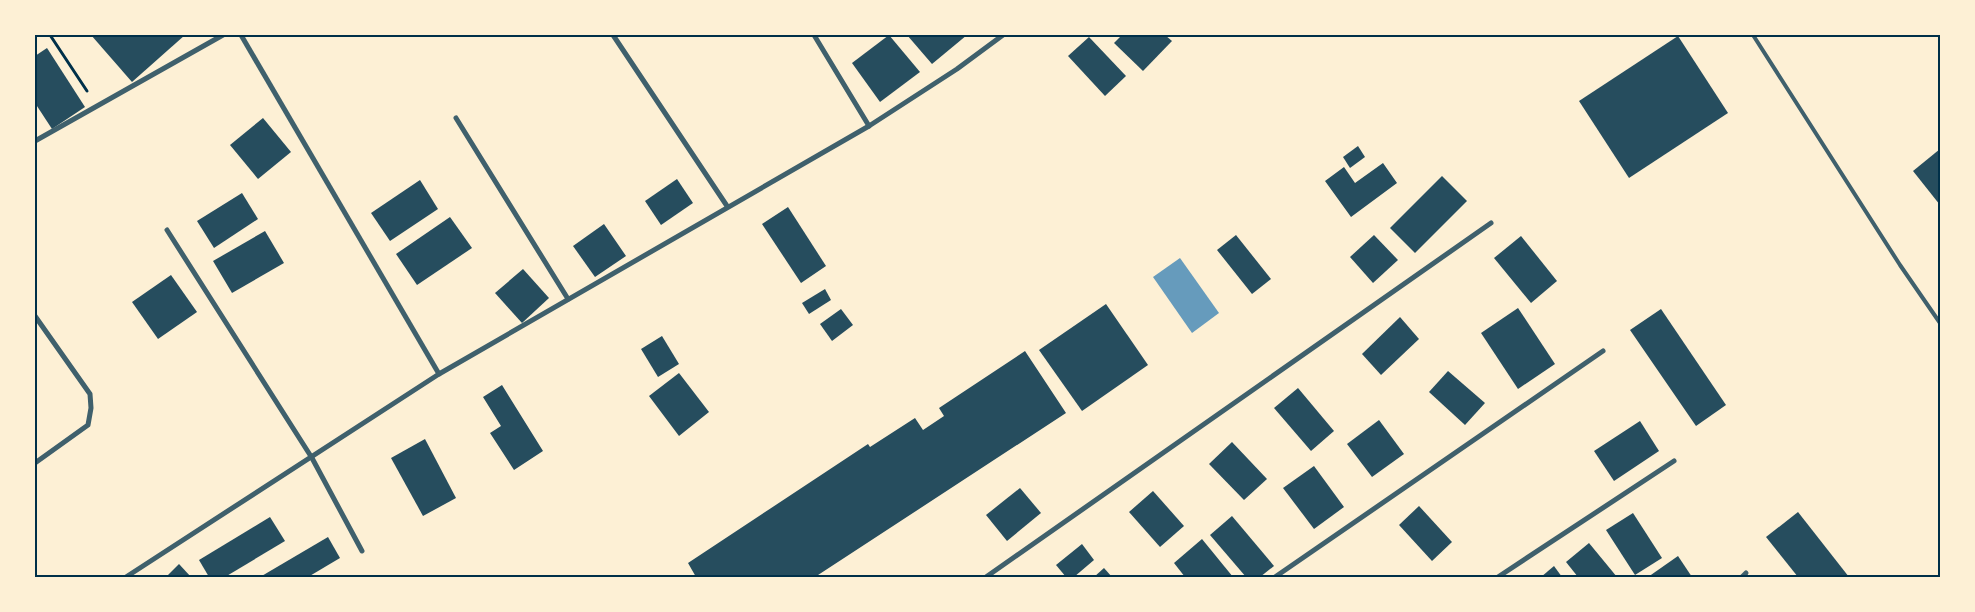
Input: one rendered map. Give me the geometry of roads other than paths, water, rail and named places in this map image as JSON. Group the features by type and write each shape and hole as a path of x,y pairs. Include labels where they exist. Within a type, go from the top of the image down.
{"street":[{"path":"35,142 223,35"},
{"path":"242,35 439,374"},
{"path":"613,35 727,206"},
{"path":"814,35 869,126"},
{"path":"126,577 439,374 727,206 869,126 956,69 1003,35"},
{"path":"456,118 568,299"},
{"path":"986,577 1491,223"},
{"path":"167,230 312,458 362,551"},
{"path":"35,316 90,394 91,408 88,425 35,463"},
{"path":"1275,577 1603,351"},
{"path":"1498,577 1674,462"},
{"path":"1742,577 1746,573"}],"lane":[{"path":"1753,35 1900,265 1940,323"}],"water":[{"path":"1180,258 1219,313 1192,333 1153,277"}]}
